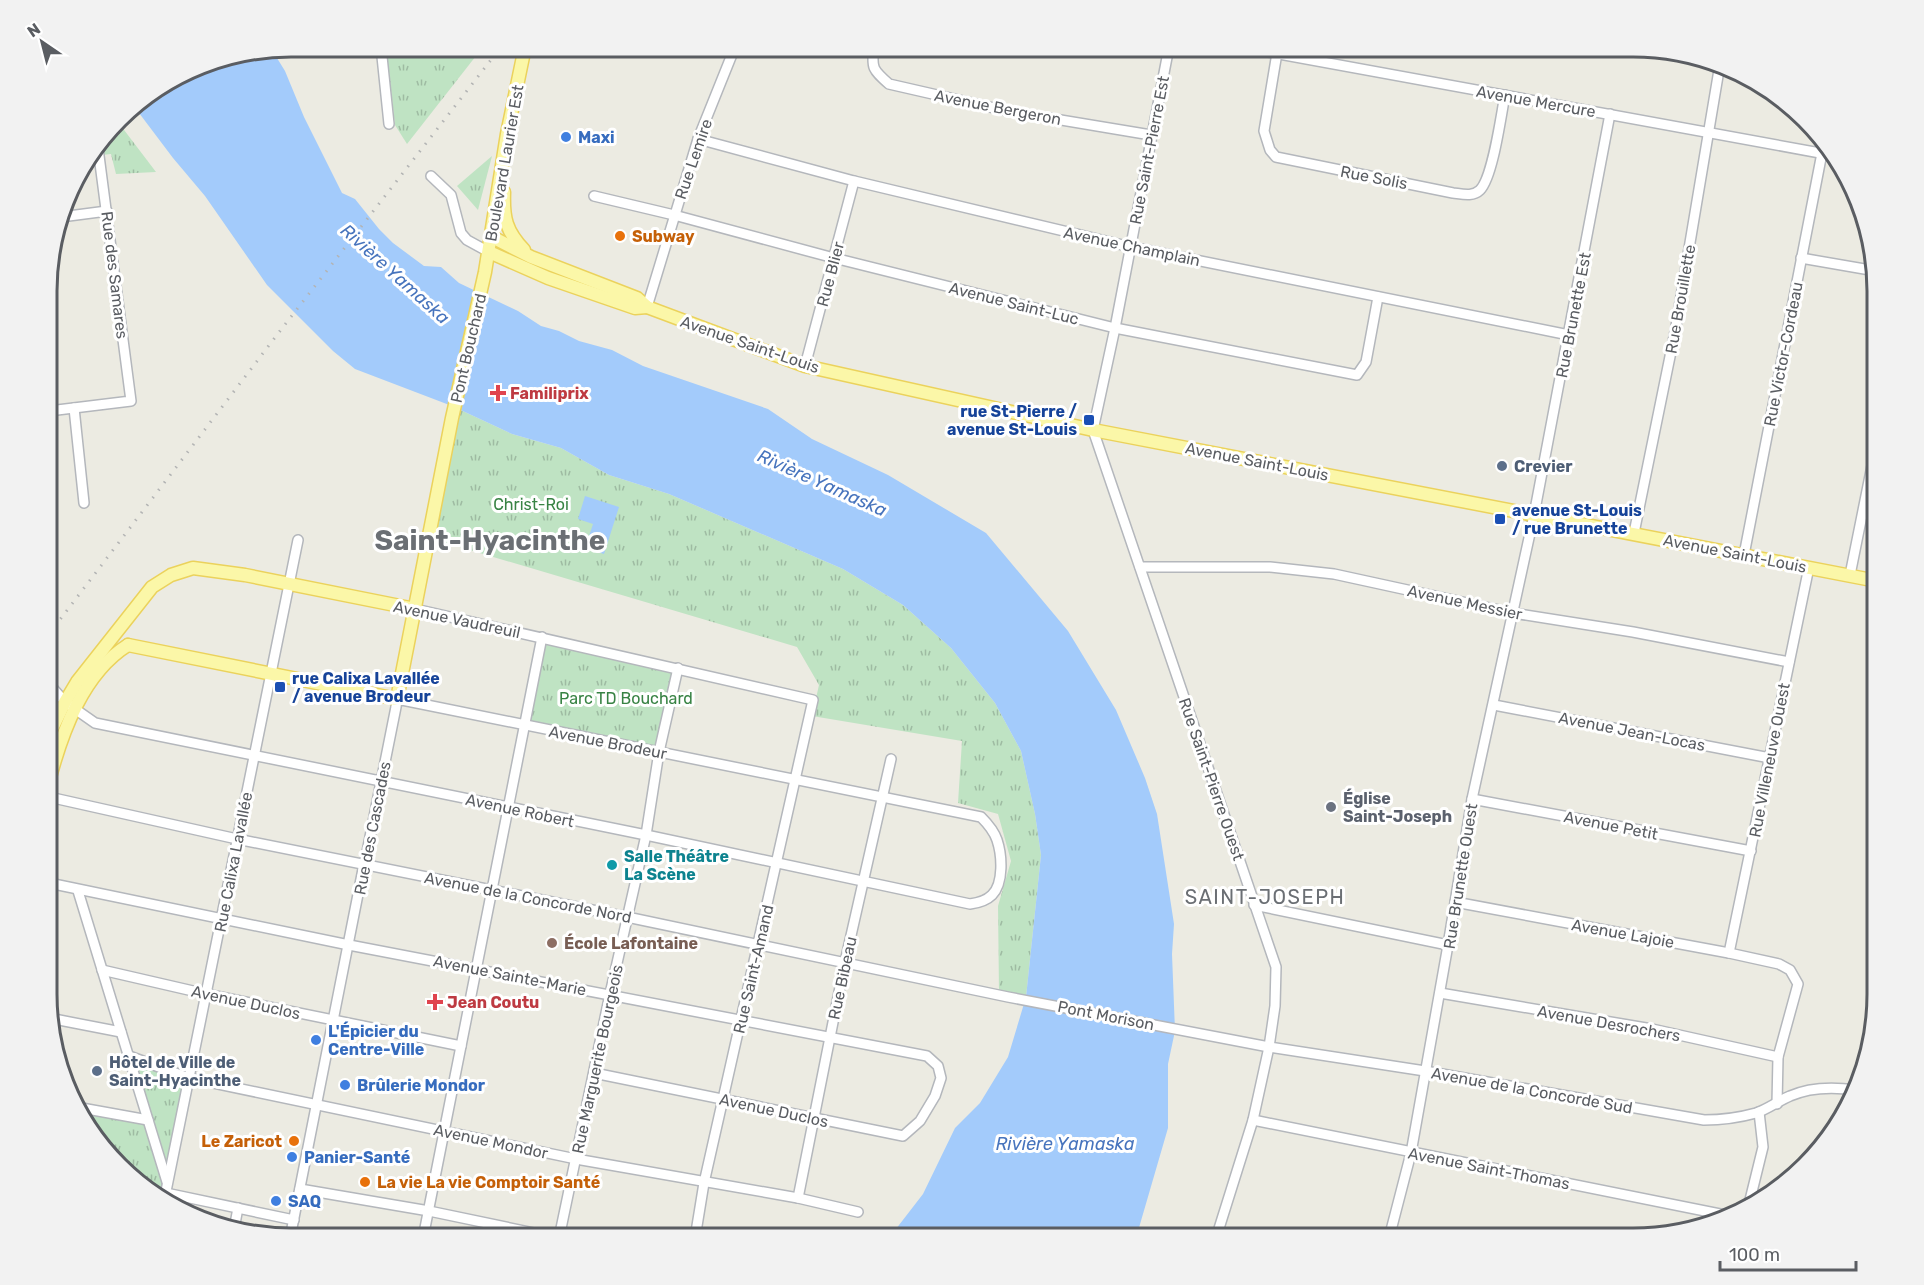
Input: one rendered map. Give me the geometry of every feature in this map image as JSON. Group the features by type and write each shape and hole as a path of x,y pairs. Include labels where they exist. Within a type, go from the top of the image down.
{"main road":[{"name":"Boulevard Laurier Est","path":"484,279 507,134 523,57"},
{"path":"507,134 503,215 515,240 531,257"},
{"name":"Avenue Saint-Louis","path":"492,237 531,257 637,298 647,308"},
{"name":"Avenue Saint-Louis","path":"489,252 548,278 635,308 647,308 805,366 1093,430 1867,579"},
{"name":"Pont Bouchard","path":"452,418 484,279"},
{"name":"Rue des Cascades","path":"397,699 452,418"},
{"name":"Avenue Vaudreuil","path":"69,706 77,682 152,587 171,574 193,568 245,575 415,609"},
{"path":"57,723 113,654 128,645 122,637 121,627"},
{"name":"Avenue Brodeur","path":"128,645 397,699"},
{"path":"57,752 69,706"}],"street":[{"path":"382,57 389,124"},
{"name":"Rue Lemire","path":"647,308 698,139 731,57"},
{"name":"Avenue Bergeron","path":"873,57 875,72 889,84 1007,111 1151,135"},
{"name":"Rue Saint-Pierre Est","path":"1093,430 1167,57"},
{"name":"Rue Solis","path":"1276,57 1264,131 1270,150 1276,158 1453,193 1473,194 1481,189 1491,168 1505,95"},
{"name":"Avenue Mercure","path":"1299,57 1822,153"},
{"name":"Rue Brouillette","path":"1634,533 1675,332 1718,73"},
{"name":"Rue Brunette Est","path":"1534,515 1610,114"},
{"name":"Avenue Champlain","path":"698,139 854,181 1131,247 1569,335"},
{"name":"Rue des Samares","path":"74,408 131,401 99,157"},
{"name":"Rue Victor-Cordeau","path":"1744,555 1801,258 1825,157"},
{"name":"Avenue Saint-Louis","path":"431,176 451,195 461,233 467,240 489,252"},
{"name":"Rue Blier","path":"805,366 854,181"},
{"name":"Avenue Saint-Luc","path":"594,196 674,214 834,258 1115,328 1357,375 1366,362 1378,297"},
{"path":"69,216 107,211"},
{"path":"1801,258 1866,269"},
{"path":"57,410 74,408 84,503"},
{"name":"Rue Saint-Pierre Ouest","path":"1093,430 1276,967 1275,1006 1269,1047 1253,1120 1219,1228"},
{"path":"1850,575 1867,491"},
{"name":"Rue Brunette Ouest","path":"1392,1228 1411,1153 1449,945 1472,799 1534,515"},
{"name":"Rue Calixa Lavallée","path":"166,1192 298,540"},
{"name":"Avenue Messier","path":"1140,567 1270,567 1334,574 1513,613 1633,632 1789,662"},
{"name":"Rue Villeneuve Ouest","path":"1729,953 1809,567"},
{"name":"Avenue Vaudreuil","path":"415,609 813,699"},
{"path":"425,1228 542,637"},
{"name":"Rue Marguerite Bourgeois","path":"560,1228 646,835 659,752 678,668"},
{"name":"Avenue Robert","path":"57,693 69,706 95,723 646,835 970,904"},
{"name":"Avenue Brodeur","path":"397,699 981,817 990,825 997,840 1001,865 998,885 993,894 983,902 970,904"},
{"name":"Rue des Cascades","path":"292,1228 397,699"},
{"name":"Rue Saint-Amand","path":"697,1228 704,1183 813,699"},
{"name":"Avenue Jean-Locas","path":"1494,705 1770,758"},
{"name":"Rue Bibeau","path":"798,1198 845,962 891,759"},
{"name":"Avenue de la Concorde Nord","path":"57,799 237,839 627,916 1008,997"},
{"name":"Avenue Petit","path":"1472,799 1751,851"},
{"name":"Avenue Sainte-Marie","path":"57,885 348,945 927,1056 938,1066 940,1072 941,1078 935,1096"},
{"path":"78,891 148,1120 166,1192"},
{"name":"Avenue Lajoie","path":"1455,902 1779,964 1790,970 1798,984 1778,1057"},
{"path":"1254,905 1449,945"},
{"name":"Avenue Duclos","path":"102,970 206,994 462,1046"},
{"name":"Avenue Desrochers","path":"1440,993 1652,1029 1778,1057"},
{"name":"Pont Morison","path":"1008,997 1204,1034"},
{"path":"59,1020 121,1032"},
{"name":"Avenue de la Concorde Sud","path":"1204,1034 1704,1120 1735,1119 1759,1112 1791,1096 1812,1090 1847,1089"},
{"name":"Avenue Mondor","path":"129,1056 189,1078 576,1159 798,1198 858,1212"},
{"path":"1777,1104 1778,1057"},
{"name":"Avenue Duclos","path":"594,1073 903,1136 920,1121 935,1096"},
{"path":"87,1109 148,1120"},
{"path":"1751,1196 1763,1147 1759,1112"},
{"name":"Avenue Saint-Thomas","path":"1253,1120 1715,1213"},
{"path":"300,1189 429,1211 510,1228"},
{"path":"168,1193 294,1220"},
{"path":"236,1221 238,1208"}],"green space":[{"path":"387,57 475,57 407,144 395,125"},
{"path":"123,129 156,172 116,174 111,154 100,155"},
{"path":"492,156 478,210 457,186"},
{"name":"Christ-Roi","path":"452,406 512,434 561,448 609,475 669,494 843,569 903,605 951,648 995,703 1021,751 1035,814 1041,855 1026,997 999,992 998,906 1011,861 998,814 958,803 962,741 812,716 819,685 797,647 426,537"},
{"name":"Parc TD Bouchard","path":"540,637 680,664 661,750 522,722"},
{"path":"135,1063 184,1081 167,1167"},
{"path":"87,1109 148,1120 168,1184 166,1192 137,1170 105,1136"}],"water":[{"name":"Rivière Yamaska","path":"277,58 342,193 355,199 393,243 424,266 441,267 459,283 518,311 541,326 559,331 579,341 612,350 643,366 768,409 812,439 888,475 986,533 1068,631 1116,710 1145,778 1157,814 1174,924 1172,954 1175,1031 1168,1064 1168,1128 1139,1228 897,1228 923,1194 955,1128 980,1103 1008,1057 1026,997 1041,855 1035,814 1021,751 995,703 951,648 903,605 843,569 669,494 609,475 561,448 512,434 452,406 355,369 333,351 267,285 205,196 139,113 174,88 216,69"},
{"path":"585,496 619,507 604,554 585,548 593,524 578,519"}],"railway":[{"path":"57,624 283,327 493,57"}],"place":[{"name":"Maxi","path":"566,137"},
{"name":"Subway","path":"620,236"},
{"name":"Familiprix","path":"498,393"},
{"name":"rue St-Pierre / avenue St-Louis","path":"1089,420"},
{"name":"Crevier","path":"1502,466"},
{"name":"avenue St-Louis / rue Brunette","path":"1500,519"},
{"name":"rue Calixa Lavallée / avenue Brodeur","path":"280,687"},
{"name":"Église Saint-Joseph","path":"1331,807"},
{"name":"Salle Théâtre La Scène","path":"612,865"},
{"name":"École Lafontaine","path":"552,943"},
{"name":"Jean Coutu","path":"435,1002"},
{"name":"L'Épicier du Centre-Ville","path":"316,1040"},
{"name":"Hôtel de Ville de Saint-Hyacinthe","path":"97,1071"},
{"name":"Brûlerie Mondor","path":"345,1085"},
{"name":"Le Zaricot","path":"294,1141"},
{"name":"Panier-Santé","path":"292,1157"},
{"name":"La vie La vie Comptoir Santé","path":"365,1182"},
{"name":"SAQ","path":"276,1201"}],"district":[{"name":"Saint-Hyacinthe","path":"490,540"},
{"name":"SAINT-JOSEPH","path":"1265,897"}]}
